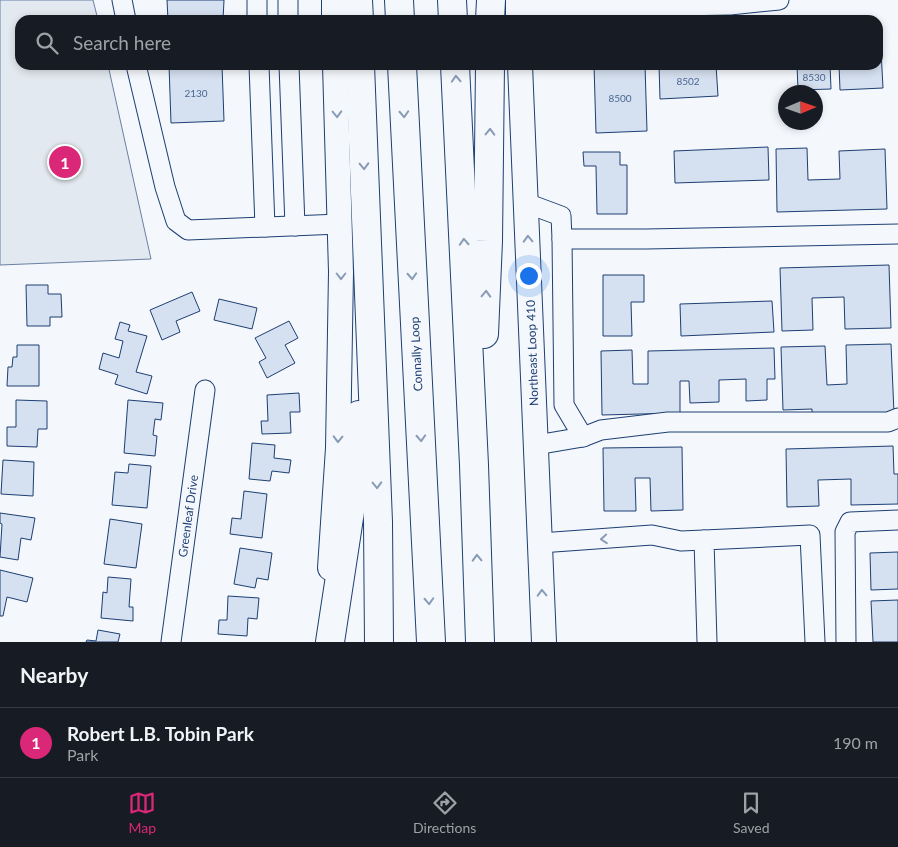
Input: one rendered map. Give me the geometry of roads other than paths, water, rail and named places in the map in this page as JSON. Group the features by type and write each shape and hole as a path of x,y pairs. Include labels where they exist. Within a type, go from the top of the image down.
{"highway":[{"path":"358,0 359,15"},
{"path":"398,0 400,15"},
{"path":"452,0 453,15"},
{"path":"490,0 490,15"},
{"path":"360,70 378,512 379,642"},
{"name":"Connally Loop","path":"402,70 431,642"},
{"path":"455,70 474,465 480,642"},
{"path":"474,465 483,372 488,231 490,70"},
{"path":"330,642 352,498 359,417 367,226"}],"main road":[{"path":"334,0 334,15"},
{"path":"326,642 338,448 341,272 336,70"},
{"name":"Northeast Loop 410","path":"520,70 544,642"}],"street":[{"path":"122,0 125,15"},
{"path":"256,0 257,15"},
{"path":"288,0 288,15"},
{"path":"518,10 730,5 779,0"},
{"path":"137,70 165,187 176,221 188,230 340,224"},
{"path":"259,70 265,227"},
{"path":"289,70 295,226"},
{"path":"526,203 561,216 564,404 583,437"},
{"path":"562,239 898,234"},
{"name":"Greenleaf Drive","path":"171,642 205,390"},
{"path":"536,445 583,437 601,430 668,422 888,422 898,418"},
{"path":"846,642 845,532 850,522 898,520"},
{"path":"540,544 652,535 681,541 810,535 814,642"},
{"path":"704,540 707,642"}],"place":[{"name":"Robert L.B. Tobin Park","path":"65,162"}]}
